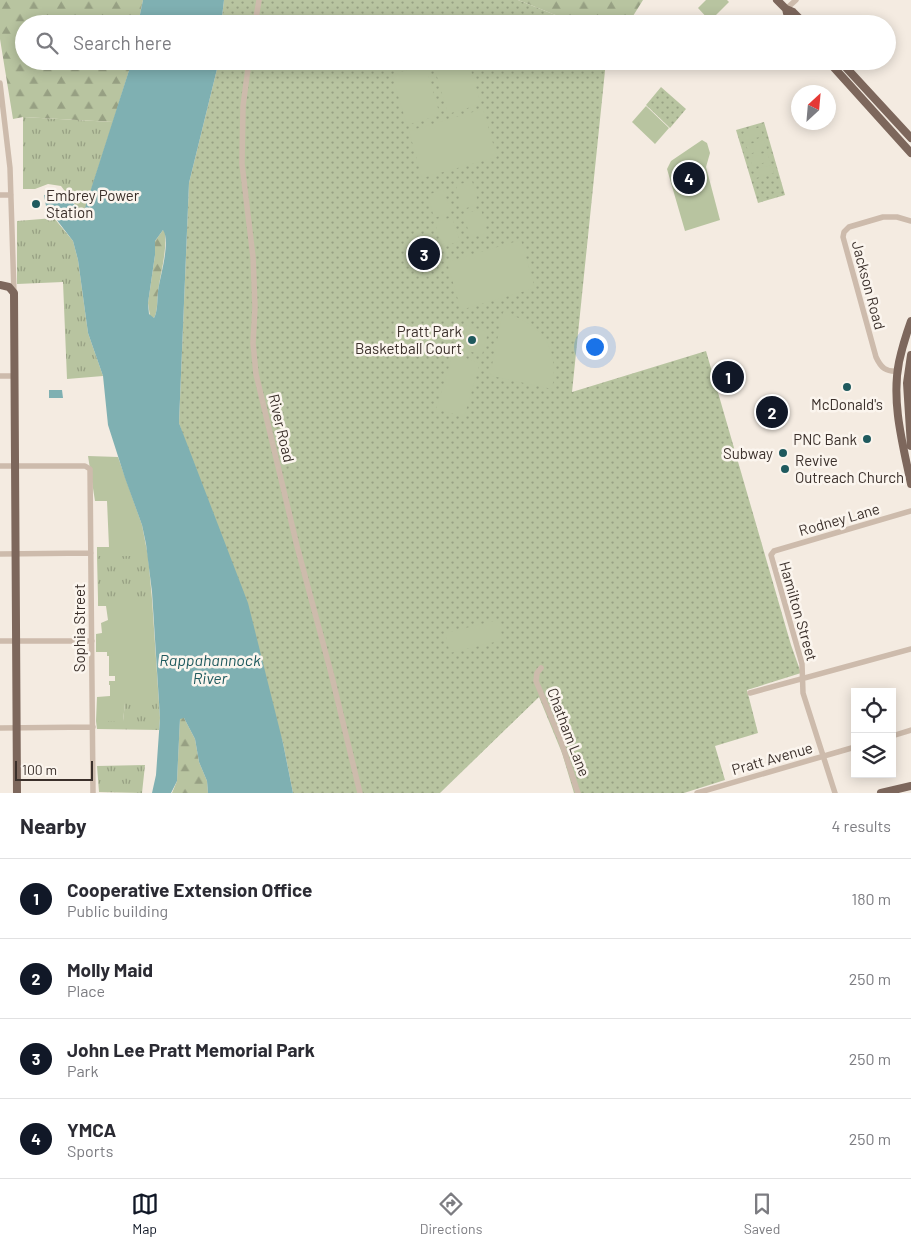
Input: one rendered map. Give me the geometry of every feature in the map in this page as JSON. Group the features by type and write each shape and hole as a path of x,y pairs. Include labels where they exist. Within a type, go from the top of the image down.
{"main road":[{"path":"777,0 796,15"},
{"path":"786,9 787,15"},
{"path":"836,70 911,153"},
{"path":"848,70 911,138"},
{"path":"2,285 12,289 14,293 17,793"},
{"path":"911,321 898,371 897,404 903,447 911,484"},
{"path":"911,355 907,383 911,446"},
{"path":"881,793 911,786"}],"street":[{"path":"256,15 259,0"},
{"path":"786,9 796,0"},
{"name":"River Road","path":"248,70 243,106 242,164 253,257 256,374 297,546 332,673 360,793"},
{"path":"0,83 9,158 14,293"},
{"path":"0,195 11,195"},
{"name":"Jackson Road","path":"898,371 882,368 876,357 842,237 849,226 883,218 897,217 911,221"},
{"path":"2,285 10,282 12,267"},
{"path":"0,376 14,376"},
{"path":"897,404 909,404"},
{"path":"0,466 15,466"},
{"name":"Sophia Street","path":"15,466 85,466 90,469 93,793"},
{"name":"Rodney Lane","path":"774,551 911,511"},
{"name":"Hamilton Street","path":"774,551 771,558 802,664 803,693 835,793"},
{"path":"0,554 91,552"},
{"path":"0,641 92,640"},
{"path":"750,693 911,649"},
{"name":"Chatham Lane","path":"541,668 537,673 536,679 561,742 578,793"},
{"path":"0,728 93,727"},
{"path":"896,735 911,730"},
{"name":"Pratt Avenue","path":"697,793 706,792 851,748"}],"green space":[{"path":"0,0 143,0 140,15 15,15 15,70 129,70 113,122 23,117 13,119 0,39"},
{"path":"224,0 518,0 556,15 222,15"},
{"path":"518,0 643,0 634,15 556,15"},
{"path":"706,0 727,0 729,2 716,15 704,15 698,8"},
{"path":"217,70 605,70 572,392 706,351 791,645 801,673 747,690 758,733 715,746 725,780 684,793 574,793 562,753 539,697 440,793 293,793 283,743 179,423 189,183"},
{"path":"407,70 427,70 440,115 407,125 392,75"},
{"path":"435,70 471,70 481,104 448,114"},
{"path":"661,87 686,109 670,128 646,105"},
{"path":"646,106 669,128 655,144 632,122"},
{"path":"483,109 497,157 422,178 409,131"},
{"path":"23,117 113,122 83,215 61,186 48,184 35,189 23,189"},
{"path":"764,122 785,195 758,203 736,130"},
{"path":"760,127 763,136 745,141 743,133"},
{"path":"702,140 707,143 710,153 706,167 720,220 685,231 667,169 671,161"},
{"path":"764,140 767,149 749,154 746,145"},
{"path":"767,152 770,161 752,166 750,158"},
{"path":"771,165 774,173 756,178 753,170"},
{"path":"472,181 479,205 462,209 456,185"},
{"path":"443,189 451,212 434,218 428,195"},
{"path":"481,209 487,233 470,238 464,214"},
{"path":"452,217 460,241 442,247 435,223"},
{"path":"54,218 73,241 78,260 88,333 103,376 67,379 63,282 17,284 17,221"},
{"path":"163,230 165,231 164,254 154,318 150,316 148,303 155,255 155,241"},
{"path":"521,240 535,288 461,310 447,262"},
{"path":"503,312 528,323 545,339 553,361 552,389 492,376 489,372"},
{"name":"Pratt Park Basketball Court","path":"462,324 488,332 482,355 455,347"},
{"path":"453,354 480,363 464,417 436,409"},
{"path":"88,456 118,457 142,525 148,556 97,556 97,547 109,547 107,501 95,501"},
{"path":"97,556 148,556 152,599 98,599"},
{"path":"98,599 152,599 159,703 125,703 123,721 96,721 97,697 110,696 109,681 115,681 115,676 109,676 109,656 107,656 107,652 96,652 96,634 102,633 101,623 108,620 106,606 98,606"},
{"path":"498,620 503,640 450,653 445,633"},
{"path":"125,703 159,703 159,730 97,729 96,721 123,721"},
{"path":"180,718 184,718 195,739 199,762 207,781 208,793 172,793 177,781"},
{"path":"145,765 142,793 99,792 97,766"}],"water":[{"path":"143,0 224,0 222,15 140,15"},
{"name":"Rappahannock River","path":"129,70 217,70 189,183 179,423 248,603 283,743 293,793 208,793 207,781 199,762 195,739 184,718 180,719 177,781 171,793 152,793 156,775 160,718 152,592 146,544 142,525 108,425 103,376 88,333 78,260 73,241 46,206 44,195 59,193 74,204 83,214","holes":["163,230 166,242 157,309 154,318 149,314 148,303 155,255 155,241"]},
{"path":"49,390 62,390 63,398 49,398"}],"place":[{"name":"YMCA","path":"689,178"},
{"name":"Embrey Power Station","path":"36,204"},
{"name":"John Lee Pratt Memorial Park","path":"424,254"},
{"name":"Pratt Park Basketball Court","path":"472,340"},
{"name":"Cooperative Extension Office","path":"728,377"},
{"name":"McDonald's","path":"847,387"},
{"name":"Molly Maid","path":"772,412"},
{"name":"PNC Bank","path":"867,439"},
{"name":"Subway","path":"783,453"},
{"name":"Revive Outreach Church","path":"785,469"}]}
